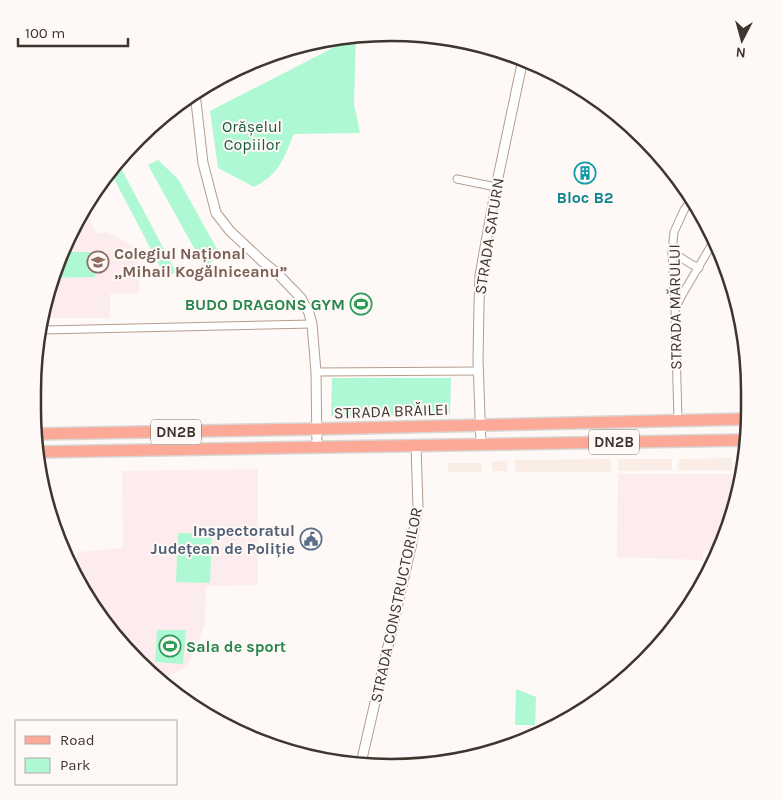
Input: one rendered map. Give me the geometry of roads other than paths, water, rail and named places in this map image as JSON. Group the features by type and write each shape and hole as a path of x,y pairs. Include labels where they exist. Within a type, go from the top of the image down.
{"main road":[{"name":"STRADA BRĂILEI","path":"42,434 741,419"},
{"name":"DN2B","path":"44,452 739,440"}],"street":[{"name":"STRADA SATURN","path":"481,444 479,371 480,275 521,67"},
{"path":"195,101 203,163 216,213 230,231 278,274 301,298 309,314 312,324 316,372 317,448"},
{"path":"457,180 496,187"},
{"name":"STRADA MĂRULUI","path":"678,420 672,252 674,232 688,206"},
{"path":"675,310 682,294 710,248"},
{"path":"672,252 699,268"},
{"path":"47,330 312,324"},
{"path":"316,372 479,371"},
{"name":"STRADA CONSTRUCTORILOR","path":"362,758 418,512 416,446"}],"place":[{"name":"Bloc B2","path":"585,173"},
{"name":"Colegiul Național „Mihail Kogălniceanu”","path":"98,262"},
{"name":"BUDO DRAGONS GYM","path":"361,304"},
{"name":"Inspectoratul Județean de Poliție","path":"311,539"},
{"name":"Sala de sport","path":"170,646"}],"park label":[{"name":"Orășelul Copiilor","path":"252,135"}]}
